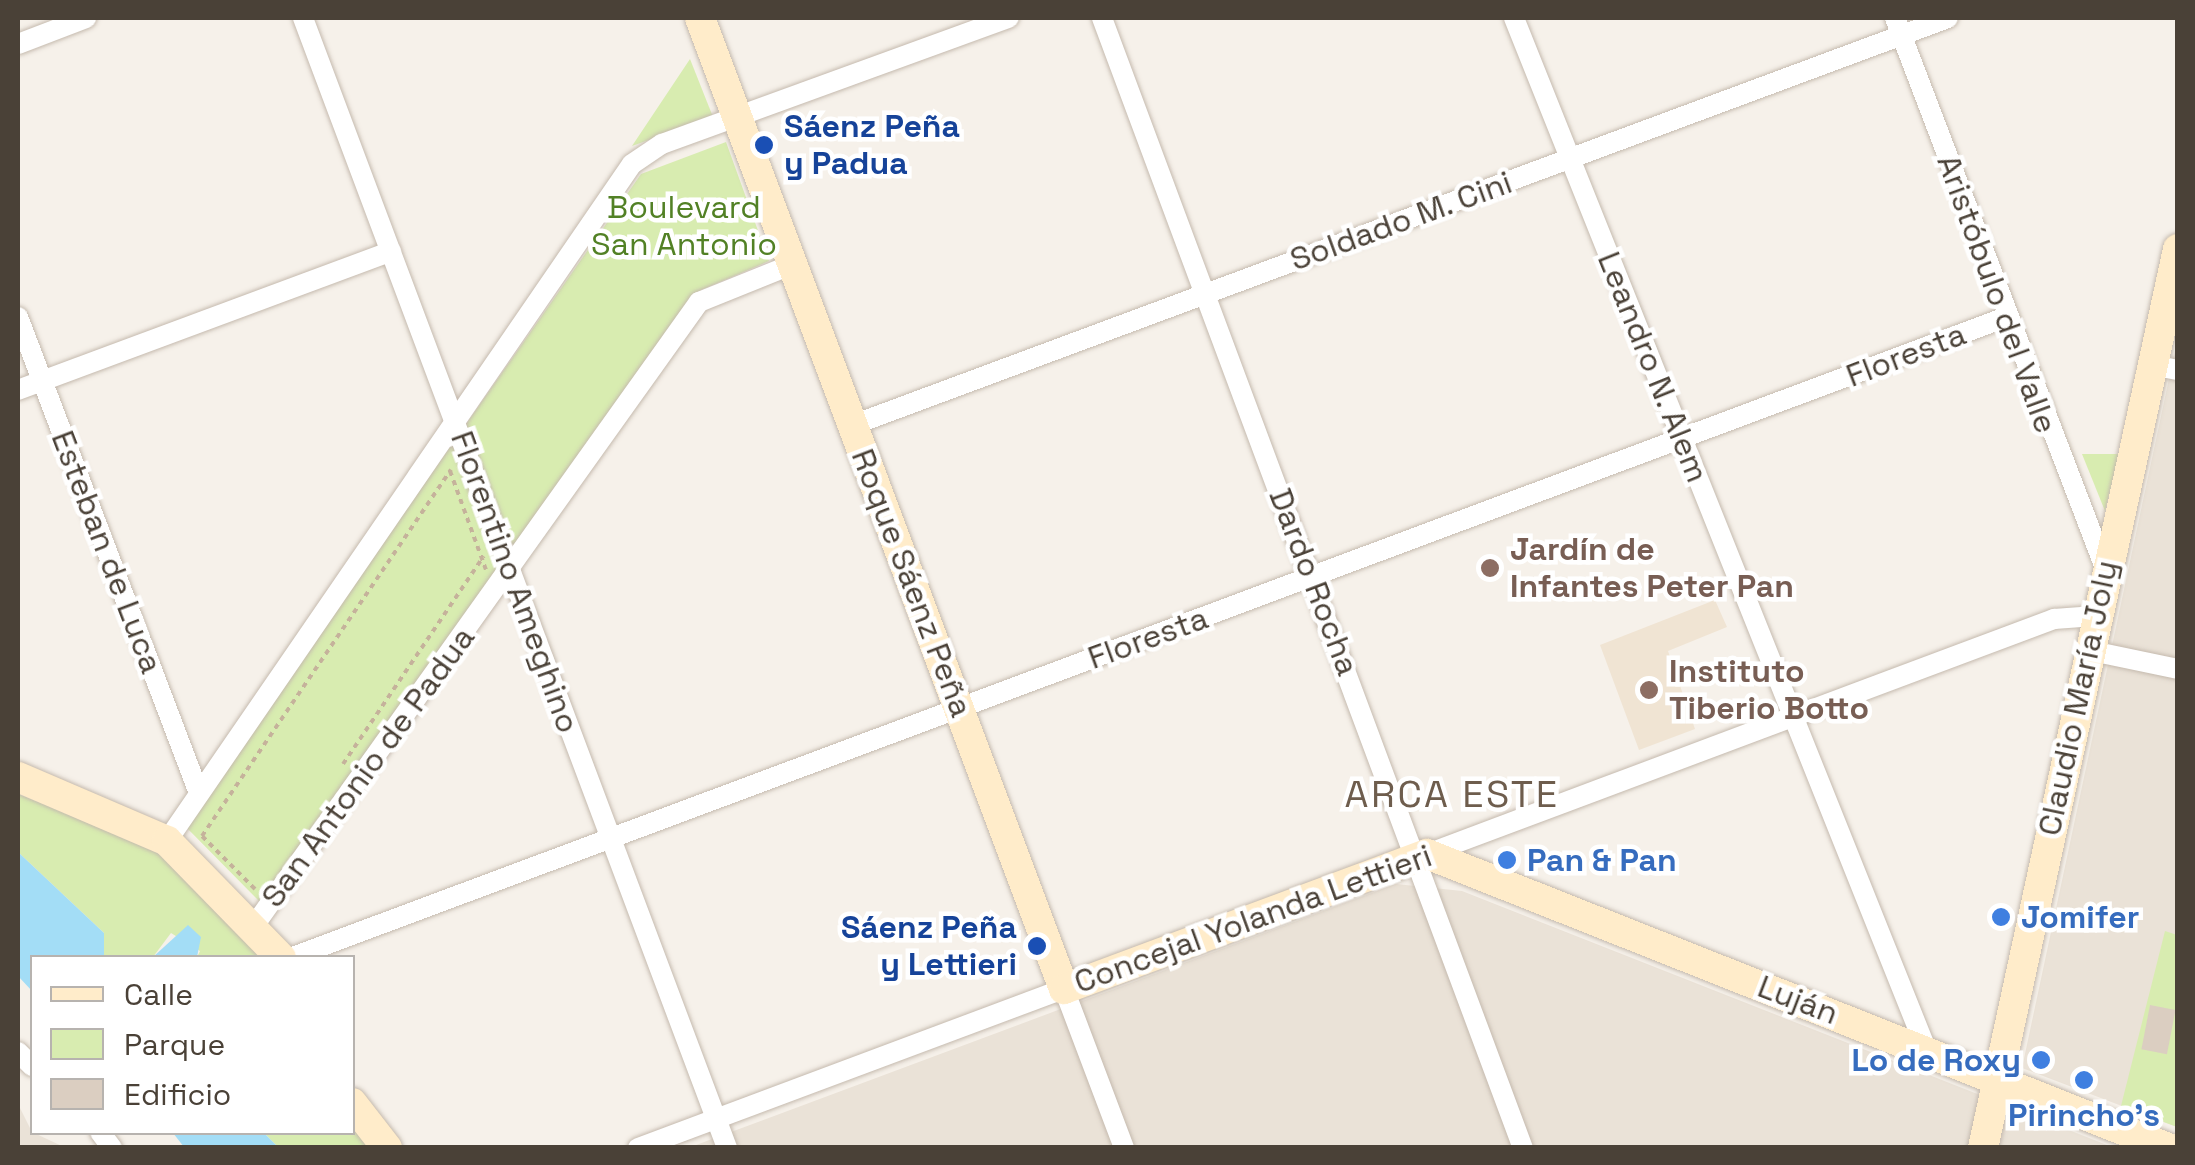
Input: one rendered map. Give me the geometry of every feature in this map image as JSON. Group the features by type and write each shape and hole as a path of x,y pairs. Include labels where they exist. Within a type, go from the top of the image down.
{"street":[{"path":"18,44 86,18"},
{"name":"Florentino Ameghino","path":"303,18 727,1148"},
{"name":"Roque Sáenz Peña","path":"700,18 1124,1148"},
{"path":"174,828 197,788 437,439 632,164 662,144 1009,18"},
{"name":"Dardo Rocha","path":"1102,18 1312,578 1422,856 1522,1148"},
{"name":"Leandro N. Alem","path":"1514,18 1927,1051"},
{"name":"Soldado M. Cini","path":"853,425 1570,158 1899,26 1948,18"},
{"name":"Aristóbulo del Valle","path":"1899,26 2004,318 2105,568"},
{"name":"Claudio María Joly","path":"1983,1148 2105,568 2165,367 2178,249"},
{"path":"18,390 391,251"},
{"name":"San Antonio de Padua","path":"256,907 510,570 700,302 793,264"},
{"name":"Esteban de Luca","path":"18,317 197,788"},
{"name":"Floresta","path":"298,955 2004,318"},
{"name":"Concejal Yolanda Lettieri","path":"638,1148 2054,619 2095,616"},
{"path":"2087,650 2178,669"},
{"path":"18,777 174,828 256,907 280,955"},
{"name":"Luján","path":"1422,856 2168,1148"},
{"path":"355,1107 387,1148"}],"path":[{"path":"437,439 494,591"},
{"path":"202,836 465,448"},
{"path":"332,780 498,536"},
{"path":"174,828 202,836 256,907"},
{"path":"256,907 268,875"}],"shaded area":[{"path":"2177,341 2177,1127 2022,1068"},
{"name":"Instituto Tiberio Botto","path":"1715,600 1727,627 1668,651 1695,729 1639,750 1600,645"},
{"path":"1396,884 1462,891 2112,1147 688,1148"},
{"path":"18,1104 30,1135 64,1147 18,1147"}],"green space":[{"path":"690,59 713,117 632,146"},
{"name":"Boulevard San Antonio","path":"726,142 769,261 701,290 262,904 185,826 641,174"},
{"path":"2082,454 2119,454 2105,511"},
{"path":"18,794 145,844 204,887 269,955 198,955 200,951 171,933 154,955 104,955 104,933 18,852"},
{"path":"2165,931 2177,935 2177,1127 2121,1106"},
{"path":"355,1117 375,1147 278,1147 266,1135 355,1135"}],"water":[{"path":"18,852 104,933 104,955 30,955 30,989 18,976"},
{"path":"188,925 201,937 197,955 155,955"},
{"path":"175,1135 266,1135 278,1147 184,1147"}],"building":[{"path":"2150,1005 2176,1010 2167,1054 2141,1049"}],"place":[{"name":"Sáenz Peña y Padua","path":"764,145"},
{"name":"Jardín de Infantes Peter Pan","path":"1490,568"},
{"name":"Instituto Tiberio Botto","path":"1649,690"},
{"name":"Pan & Pan","path":"1507,860"},
{"name":"Jomifer","path":"2001,917"},
{"name":"Sáenz Peña y Lettieri","path":"1037,946"},
{"name":"Lo de Roxy","path":"2041,1060"},
{"name":"Pirincho's","path":"2084,1080"}],"district":[{"name":"ARCA ESTE","path":"1452,795"}]}
